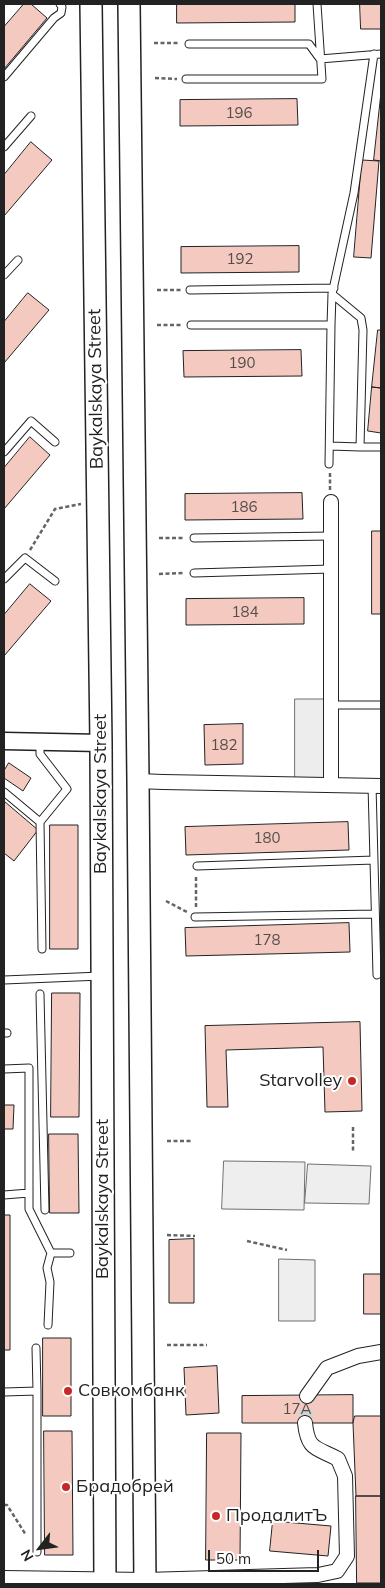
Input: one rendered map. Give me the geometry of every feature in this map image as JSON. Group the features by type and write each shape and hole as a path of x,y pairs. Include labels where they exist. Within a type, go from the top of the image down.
{"main road":[{"name":"Baykalskaya Street","path":"91,4 101,743 105,1582"},
{"name":"Baykalskaya Street","path":"129,4 145,1582"}],"street":[{"path":"331,502 331,784"},
{"path":"4,741 101,743"},
{"path":"138,781 377,786"},
{"path":"307,1396 327,1368 358,1356 381,1352"},
{"path":"4,1578 105,1582 226,1581 318,1575 337,1571 347,1556 345,1476 338,1458 310,1445 306,1437 305,1423"}],"lane":[{"path":"4,77 61,12 60,4"},
{"path":"186,79 322,79 317,4"},
{"path":"189,44 309,44 320,59"},
{"path":"320,59 378,54 354,193 333,291 330,325 329,464"},
{"path":"4,147 31,116"},
{"path":"4,275 18,260"},
{"path":"190,290 333,291 360,318 363,330 360,446"},
{"path":"191,325 330,325"},
{"path":"4,452 31,420 55,442"},
{"path":"330,446 381,447"},
{"path":"194,538 331,536"},
{"path":"4,579 25,558 55,582"},
{"path":"194,573 331,570"},
{"path":"332,705 381,705"},
{"path":"40,742 40,754 67,789 40,822 42,949"},
{"path":"377,786 374,860 377,975"},
{"path":"4,792 40,822"},
{"path":"197,866 374,860"},
{"path":"195,917 375,914"},
{"path":"4,980 102,976"},
{"path":"40,994 45,1210"},
{"path":"4,1070 29,1068 29,1208 51,1253 47,1268 50,1282 48,1325"},
{"path":"29,1160 44,1159"},
{"path":"4,1195 29,1193"},
{"path":"51,1253 70,1253"},
{"path":"36,1348 37,1552"},
{"path":"4,1392 37,1391"}],"path":[{"path":"154,43 189,44"},
{"path":"154,78 186,79"},
{"path":"157,290 190,290"},
{"path":"157,325 191,325"},
{"path":"329,464 331,502"},
{"path":"25,558 55,509 87,503"},
{"path":"159,538 194,538"},
{"path":"160,574 194,573"},
{"path":"166,901 195,917 197,866"},
{"path":"353,1127 353,1153"},
{"path":"167,1141 192,1141"},
{"path":"167,1235 195,1236"},
{"path":"247,1241 287,1250"},
{"path":"167,1345 207,1345"},
{"path":"4,1505 7,1505 37,1552"}],"shaded area":[{"path":"295,699 326,699 327,780 295,780"},
{"path":"224,1161 305,1162 304,1210 222,1209"},
{"path":"308,1164 371,1166 369,1204 305,1203"},
{"path":"279,1259 315,1260 315,1321 279,1321"}],"building":[{"path":"24,4 31,4 47,18 4,69 4,27"},
{"path":"177,4 295,4 295,22 177,23"},
{"path":"360,4 381,4 381,29 361,29"},
{"path":"381,93 381,161 374,160"},
{"path":"297,99 298,125 180,126 180,100"},
{"path":"31,142 52,160 4,216 4,175"},
{"path":"362,160 379,161 371,258 354,257"},
{"path":"299,246 299,272 181,273 181,247"},
{"path":"28,293 49,310 4,363 4,322"},
{"path":"378,330 381,330 381,388 372,387"},
{"path":"301,350 302,376 184,377 183,351"},
{"path":"372,387 381,388 381,433 368,431"},
{"path":"30,437 50,455 4,509 4,468"},
{"path":"302,493 303,519 185,520 185,494"},
{"path":"372,531 381,531 381,614 372,614"},
{"path":"30,584 51,601 4,656 4,615"},
{"path":"304,598 304,624 186,625 186,599"},
{"path":"243,724 243,764 205,765 204,725"},
{"path":"9,763 31,778 23,791 4,778 4,771"},
{"path":"4,801 38,830 14,861 4,853"},
{"path":"348,822 349,850 186,855 185,827"},
{"path":"50,825 78,825 78,949 50,949"},
{"path":"349,923 350,952 186,956 185,928"},
{"path":"52,993 80,993 79,1117 51,1117"},
{"path":"360,1022 362,1111 325,1112 323,1047 226,1050 228,1107 207,1107 205,1026"},
{"path":"4,1105 14,1105 13,1129 4,1129"},
{"path":"49,1134 78,1134 79,1213 50,1213"},
{"path":"4,1215 10,1215 10,1350 4,1350"},
{"path":"194,1239 194,1303 169,1303 169,1240"},
{"path":"364,1274 381,1274 381,1314 364,1314"},
{"path":"43,1338 71,1338 71,1416 43,1416"},
{"path":"217,1366 219,1413 186,1415 184,1368"},
{"path":"353,1395 353,1423 242,1423 242,1396"},
{"path":"355,1416 381,1416 381,1496 356,1496 353,1423"},
{"path":"44,1431 72,1431 73,1555 45,1555"},
{"path":"207,1433 241,1433 240,1560 206,1560"},
{"path":"356,1496 381,1496 381,1583 357,1583"},
{"path":"273,1521 331,1526 328,1556 270,1551"}],"tunnel":[{"path":"305,1423 307,1396"}],"place":[{"name":"Starvolley","path":"352,1081"},
{"name":"Совкомбанк","path":"68,1391"},
{"name":"Брадобрей","path":"66,1487"},
{"name":"ПродалитЪ","path":"216,1516"}]}
